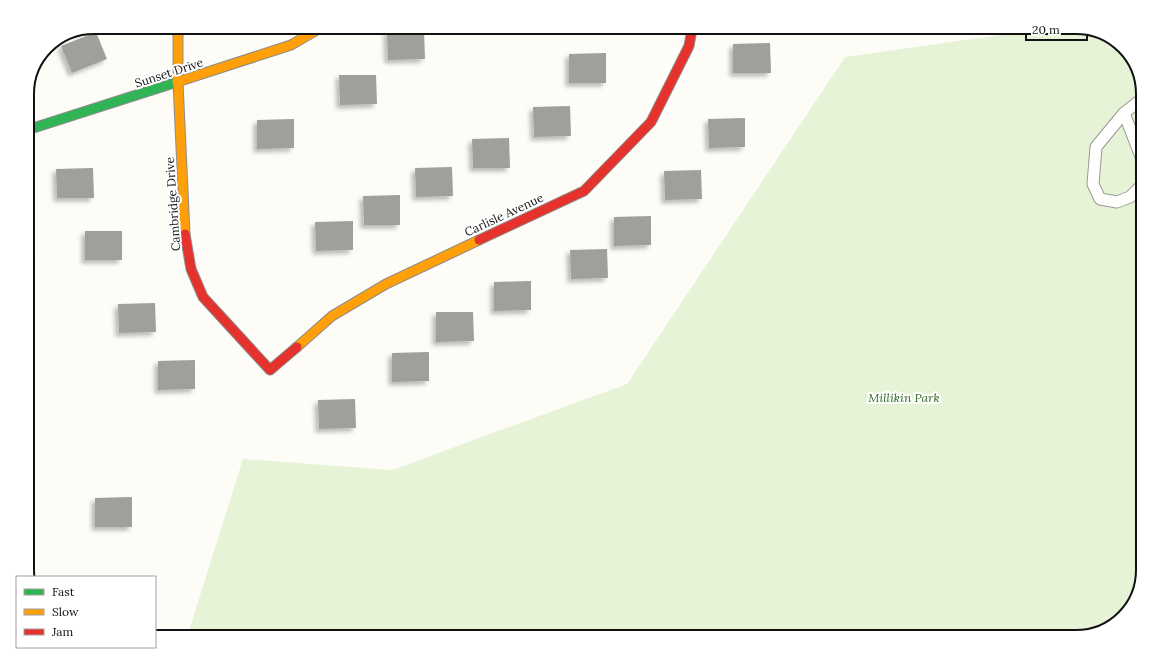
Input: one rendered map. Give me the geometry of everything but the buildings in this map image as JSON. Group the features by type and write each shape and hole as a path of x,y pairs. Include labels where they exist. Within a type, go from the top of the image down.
{"street":[{"name":"Cambridge Drive","path":"178,34 178,82 185,234 191,269 203,297 270,370"},
{"name":"Sunset Drive","path":"34,128 291,45 310,34"},
{"name":"Carlisle Avenue","path":"270,370 332,316 386,284 584,191 651,122 689,46 691,34"}],"lane":[{"path":"1136,104 1124,113 1096,147 1093,184 1100,199 1117,202 1130,197 1136,191"},
{"path":"1124,113 1136,144"}],"green space":[{"name":"Millikin Park","path":"1007,34 1076,34 1092,36 1106,42 1121,54 1130,67 1136,90 1136,570 1134,586 1128,600 1119,613 1106,622 1092,628 1076,630 189,630 243,459 392,470 627,384 845,57"}],"traffic: fast":[{"path":"34,128 177,82"}],"traffic: slow":[{"path":"178,34 178,82 185,234"},
{"path":"177,82 291,45 310,34"},
{"path":"297,347 332,316 386,284 479,240"}],"traffic: jam":[{"path":"479,240 584,191 651,122 689,46 691,34"},
{"path":"185,234 191,269 203,297 270,370 297,347"}]}
